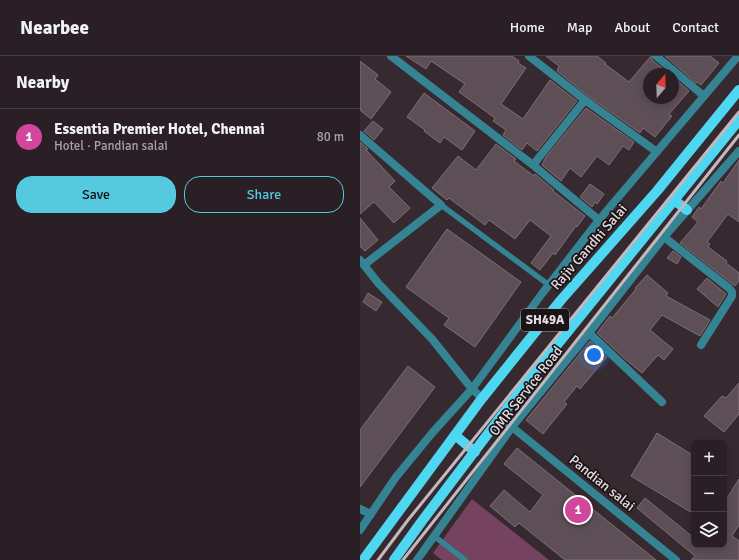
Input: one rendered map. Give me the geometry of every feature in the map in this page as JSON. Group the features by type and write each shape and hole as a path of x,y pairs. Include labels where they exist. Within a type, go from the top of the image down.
{"main road":[{"name":"Rajiv Gandhi Salai","path":"363,560 482,398 561,300 657,191 739,90"},
{"name":"SH49A","path":"394,560 527,382 739,120"},
{"path":"674,200 687,210"},
{"path":"455,435 475,452"}],"street":[{"path":"391,56 533,165 599,220"},
{"path":"529,56 585,100 657,152"},
{"path":"656,56 704,96"},
{"path":"360,530 396,477 433,432 472,389 599,220 738,56"},
{"path":"533,165 585,100"},
{"path":"360,135 441,205 362,262 379,284 432,339 472,389 482,398"},
{"name":"OMR Service Road","path":"420,559 434,536 512,427 589,333 664,237 739,151"},
{"path":"664,237 729,288 732,292 732,296 701,345"},
{"path":"589,333 662,402"},
{"name":"Pandian salai","path":"501,417 676,560"},
{"path":"360,509 371,514"}],"lane":[{"path":"441,205 549,285"},
{"path":"434,536 465,560"}],"shaded area":[{"path":"472,499 549,560 442,560 433,553"}],"building":[{"path":"406,56 512,56 519,61 518,63 526,68 501,104 523,119 550,80 577,101 537,151 527,143 522,150 503,135 506,130 493,121 495,118 459,92 465,84 431,61 426,69"},
{"path":"546,56 597,56 629,82 651,56 652,60 662,68 643,68 643,104 678,104 669,114 672,116 655,137 643,128 640,133 588,96 557,71 559,66"},
{"path":"665,56 710,56 719,63 701,85 697,82 696,83"},
{"path":"360,61 378,75 375,79 391,92 371,119 360,110"},
{"path":"679,82 689,91 679,102"},
{"path":"424,93 475,131 462,150 444,137 440,143 407,117"},
{"path":"586,108 634,142 629,150 623,146 609,165 597,156 581,177 570,168 561,181 542,165 546,157"},
{"path":"373,121 383,129 374,140 364,131"},
{"path":"360,142 368,149 366,150 395,181 389,187 410,208 394,223 374,202 360,214"},
{"path":"496,144 516,159 514,161 534,176 535,174 554,190 553,191 585,216 555,255 553,253 540,270 531,263 551,236 530,220 515,239 489,220 485,225 449,198 447,200 432,188 458,156 476,170"},
{"path":"739,160 739,222 728,214 707,242 710,244 708,247 727,261 726,263 739,273 739,281 735,286 680,243 698,222 692,217 699,207 701,209 721,181 723,183"},
{"path":"590,184 604,194 597,204 595,202 592,207 580,197"},
{"path":"360,218 378,240 365,251 360,246"},
{"path":"447,229 521,282 475,347 444,325 449,318 406,287"},
{"path":"673,251 681,257 677,264 667,258"},
{"path":"647,275 668,293 666,296 710,320 700,336 662,315 650,330 673,349 664,360 658,355 642,373 597,333 610,316 612,318"},
{"path":"707,278 726,294 718,307 697,289"},
{"path":"368,293 382,302 376,311 363,302"},
{"path":"590,341 607,357 580,389 577,386 564,402 567,404 543,434 526,420"},
{"path":"408,366 435,387 360,487 360,430"},
{"path":"739,383 739,414 724,432 704,416 722,396 726,398"},
{"path":"657,433 691,454 691,512 631,476"},
{"path":"517,448 656,560 565,560 519,523 515,527 490,506 504,490 530,512 543,495 504,464"},
{"path":"739,479 739,525 732,536 739,541 739,560 691,560 695,556 637,508 645,498 691,536 691,548 727,548 727,498"}],"railway":[{"path":"378,560 408,520 739,112"},
{"path":"403,560 739,135"}],"place":[{"name":"Essentia Premier Hotel, Chennai","path":"578,510"}]}
